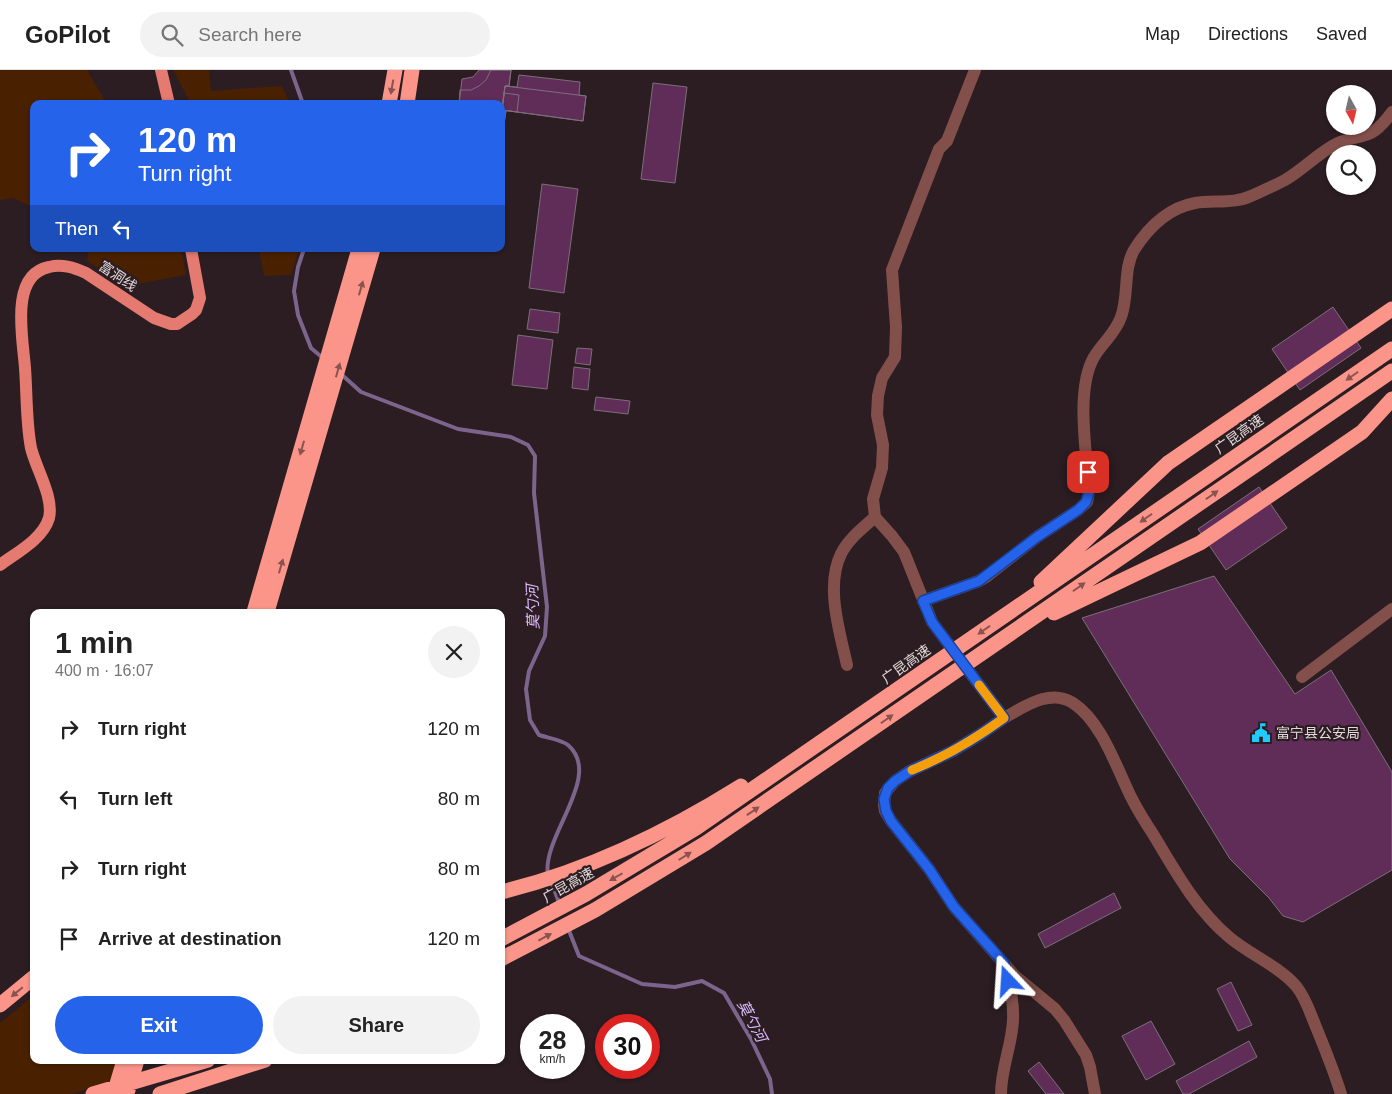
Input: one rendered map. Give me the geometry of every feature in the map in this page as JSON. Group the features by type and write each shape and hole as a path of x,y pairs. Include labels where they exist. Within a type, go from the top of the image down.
{"highway":[{"path":"389,100 394,70"},
{"path":"408,100 412,70"},
{"path":"345,322 358,252"},
{"path":"255,609 320,407 345,322 372,252"},
{"path":"1002,618 1168,463 1392,308"},
{"name":"广昆高速","path":"505,937 586,894 908,682 1392,349"},
{"path":"505,957 603,906 713,838 1392,371"},
{"path":"1012,633 1200,543 1362,432 1392,399"},
{"path":"268,609 320,407"},
{"path":"505,891 554,877 604,859 667,829 699,819"},
{"path":"0,1005 30,980"},
{"path":"114,1094 123,1064"},
{"path":"127,1094 136,1064"},
{"path":"93,1094 196,1064"},
{"path":"172,1093 253,1064"}],"main road":[{"path":"161,70 168,100"},
{"name":"富洞线","path":"0,565 37,536 44,528 49,517 48,495 35,463 29,431 22,308 26,284 32,274 42,268 64,265 75,268 86,273 154,318 171,324 177,324 196,310 200,298 192,252"}],"street":[{"path":"975,70 947,141 939,149 892,270 896,327 895,357 882,378 878,396 877,415 883,445 882,468 873,498 875,517 904,552 932,622 1004,718"},
{"path":"923,601 979,581 1037,537 1078,510 1086,502 1089,492 1084,413 1088,373 1094,357 1114,333 1122,316 1127,294 1129,266 1133,252 1147,232 1161,218 1178,208 1195,203 1248,197 1286,179 1339,143 1371,133 1392,112"},
{"path":"848,665 835,603 834,573 841,554 854,536 875,517"},
{"path":"1302,677 1392,609"},
{"path":"1095,1094 1088,1061 1075,1036 1055,1009 1016,976 954,907 929,869 891,821 886,811 884,799 888,788 910,771 953,751 1004,718 1038,700 1046,698 1065,699 1074,703 1104,739 1131,798 1186,889 1206,914 1229,937 1289,979 1301,992 1327,1054 1341,1094"},
{"path":"1001,1094 1004,1064 1013,1021 1012,999 1004,963"}],"shaded area":[{"path":"0,70 87,70 105,100 30,100 30,206 13,198 0,200"},
{"path":"173,70 209,70 211,91 282,86 288,100 189,100"},
{"path":"88,252 182,252 186,275 127,286 87,261"},
{"path":"260,252 298,252 291,275 264,276"},
{"path":"30,998 30,1064 118,1064 113,1082 71,1094 0,1094 0,1023"}],"building":[{"path":"479,70 511,70 509,86 505,86 503,100 459,100 462,79 473,77"},
{"path":"491,70 511,70 509,86 505,86 503,100 459,100 460,90 471,90 486,80"},
{"path":"519,75 580,82 579,95 586,96 583,121 505,110 505,100 503,100 505,86 517,87"},
{"path":"653,83 687,87 675,183 641,179"},
{"path":"505,86 586,96 583,121 505,110 505,100 503,100"},
{"path":"504,93 519,95 517,112 505,110 505,100 503,100"},
{"path":"542,184 578,189 564,293 529,288"},
{"path":"1333,307 1361,348 1300,390 1272,349"},
{"path":"530,309 560,313 558,333 527,329"},
{"path":"518,335 553,340 547,389 512,385"},
{"path":"577,348 592,349 590,365 575,363"},
{"path":"574,367 590,369 588,390 572,388"},
{"path":"596,397 630,401 628,414 594,410"},
{"path":"1259,487 1287,528 1226,570 1198,529"},
{"name":"富宁县公安局","path":"1214,576 1295,694 1331,670 1392,772 1392,870 1303,922 1283,916 1269,898 1230,859 1082,618"},
{"path":"1114,893 1121,908 1045,948 1038,934"},
{"path":"1231,982 1252,1025 1238,1031 1217,989"},
{"path":"1151,1021 1175,1064 1146,1080 1122,1036"},
{"path":"1249,1041 1257,1057 1189,1094 1183,1094 1176,1081"},
{"path":"1039,1062 1064,1094 1046,1094 1028,1071"}],"waterway":[{"name":"莫勺河","path":"291,70 302,100"},
{"name":"莫勺河","path":"303,252 294,291 298,315 311,348 324,359"},
{"name":"莫勺河","path":"341,374 361,392 458,429 511,437 528,445 535,456 534,493 547,607 545,636 529,671 526,689 530,720 539,735 559,740 568,745 577,758 579,773 576,790 553,843 548,860 548,875"},
{"name":"莫勺河","path":"551,881 560,905"},
{"name":"莫勺河","path":"568,928 579,956 642,984 675,987 702,981 724,993 751,1039 770,1079 772,1094"}],"slow traffic":[{"path":"912,770 953,751 1004,718 979,685"}],"place":[{"name":"富宁县公安局","path":"1261,733"}],"route":[{"path":"1008,981 1004,963 954,907 929,869 891,821 884,805 884,799 888,788 895,781 910,771 953,751 1004,718 932,622 923,601 986,577 1037,537 1078,510 1086,502 1089,492 1088,472"}]}
